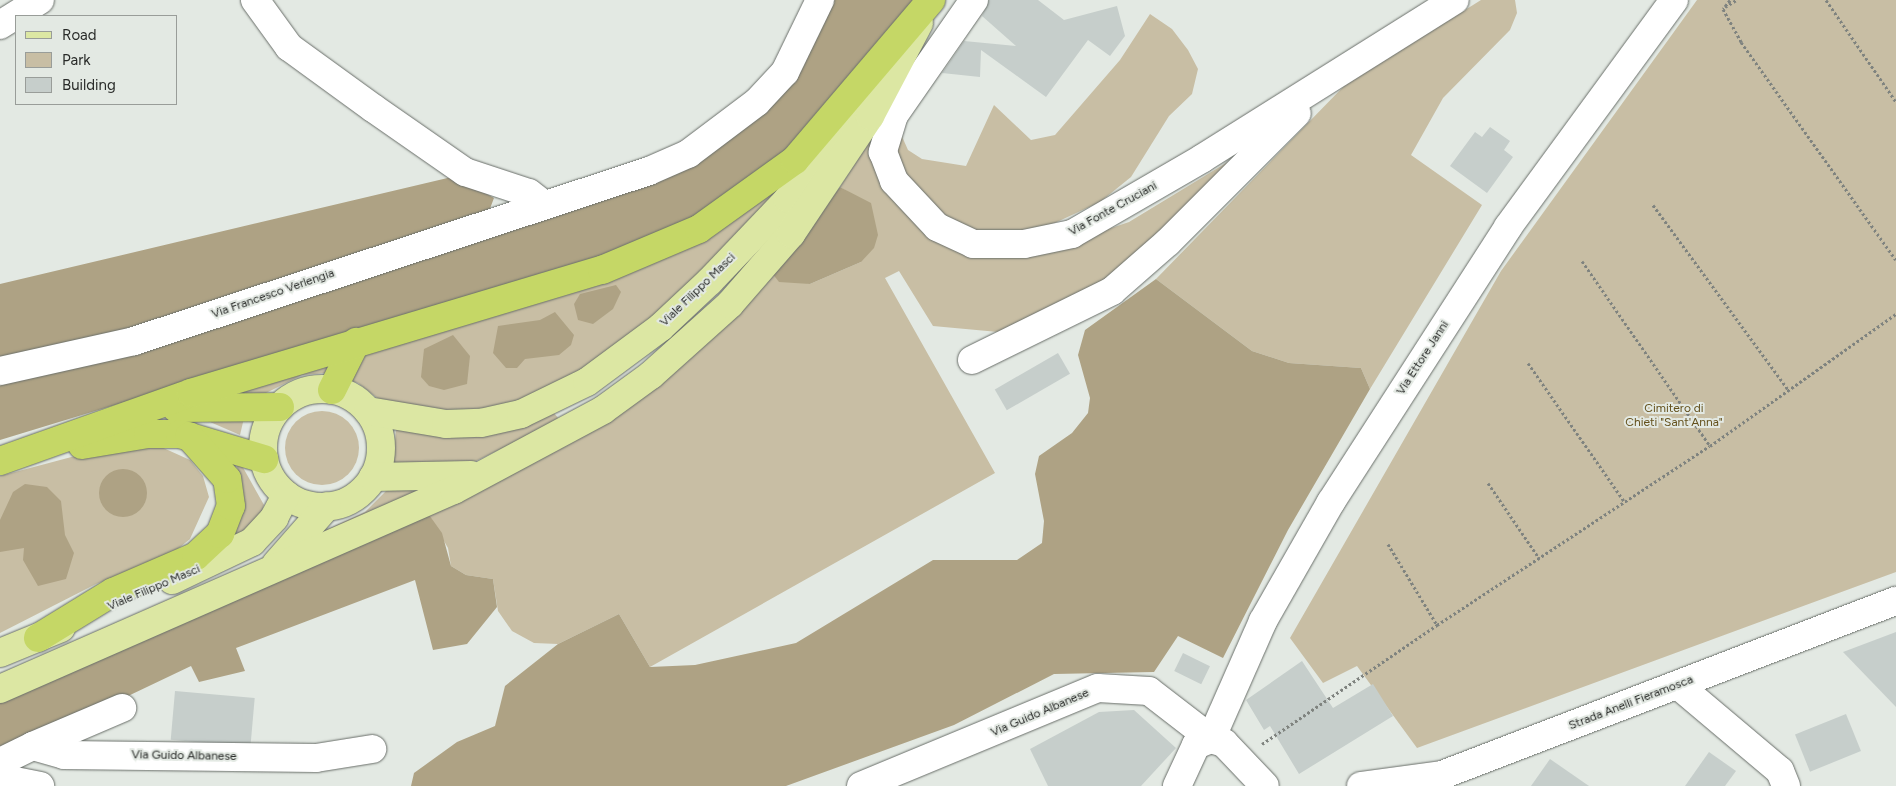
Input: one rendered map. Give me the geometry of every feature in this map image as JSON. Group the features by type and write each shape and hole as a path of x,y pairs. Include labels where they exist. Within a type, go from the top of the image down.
{"highway":[{"path":"0,462 140,411 356,342 602,270 699,229 795,160 931,0"},
{"path":"332,390 356,342"},
{"path":"140,411 197,405 280,407"},
{"path":"0,462 139,435 189,436 264,459"},
{"path":"38,638 113,592 196,556 220,534 231,506 227,479 189,436"}],"main road":[{"name":"Viale Filippo Masci","path":"368,411 446,424 481,422 520,414 556,398 620,358 710,281 788,199 931,0"},
{"path":"0,689 264,575 484,474 603,410 657,370 730,304 810,208 870,116 931,0"},
{"path":"264,575 326,506 353,498 373,477 381,450 368,411 346,394 332,390 304,392 280,407 265,431 264,459 286,494 326,506"},
{"path":"373,477 484,474"},
{"name":"Viale Filippo Masci","path":"0,653 237,552 262,533 286,494"}],"street":[{"path":"16,15 40,0"},
{"path":"255,0 289,47 373,108 465,172 529,193 543,204"},
{"path":"796,0 802,37"},
{"name":"Via Francesco Verlengia","path":"0,371 134,341 543,204 649,171 688,154 757,102 785,72 820,0"},
{"name":"Via Fonte Cruciani","path":"974,0 894,115 883,152 894,181 913,205 937,227 973,244 1024,244 1072,234 1328,82 1455,0"},
{"name":"Via Ettore Janni","path":"1211,739 1263,621 1331,502 1508,227 1674,0"},
{"path":"0,25 15,16"},
{"path":"972,360 1112,291 1168,242 1328,82"},
{"name":"Strada Anelli Fieramosca","path":"1361,786 1442,775 1896,601"},
{"path":"1678,685 1780,771 1786,786"},
{"name":"Via Guido Albanese","path":"861,786 1098,688 1150,691 1211,739 1224,743 1265,786"},
{"path":"0,762 122,708"},
{"path":"1177,786 1196,745 1211,739"},
{"name":"Via Guido Albanese","path":"33,746 64,755 316,758 372,749"},
{"path":"0,778 40,786"}],"path":[{"path":"1722,9 1730,0"},
{"path":"1722,9 1736,0"},
{"path":"1826,0 1896,102"},
{"path":"1722,9 1741,42 1896,260"},
{"path":"1653,205 1789,391"},
{"path":"1582,262 1710,446"},
{"path":"1257,748 1437,625 1710,446 1896,314"},
{"path":"1528,363 1624,501"},
{"path":"1488,483 1539,558"},
{"path":"1388,544 1437,625"}],"green space":[{"path":"1481,0 1515,0 1517,13 1510,30 1443,98 1411,155 1482,205 1370,389 1361,368 1289,363 1252,351 1156,279 1344,86"},
{"name":"Cimitero di Chieti \"Sant'Anna\"","path":"1697,0 1896,0 1896,572 1417,748 1357,666 1323,683 1290,638 1501,271"},
{"path":"1150,14 1172,29 1188,50 1198,69 1192,94 1169,116 1131,177 1100,202 1046,227 1003,238 952,231 903,181 894,133 900,132 908,150 922,159 966,166 994,105 1031,140 1055,135 1120,60"},
{"path":"881,122 881,153 953,241 1076,240 1129,222 1254,146 1090,296 1009,333 933,326 899,271 885,278 995,473 650,667 619,614 558,644 534,643 512,631 498,611 493,579 466,575 451,566 448,548 427,512 550,452 772,273 810,284 861,262 855,196 840,187"},
{"path":"782,186 648,326 535,399 461,413 381,401 358,383 326,373 302,375 256,398 226,396 643,268 714,235"},
{"path":"322,411 343,417 353,427 359,448 353,469 343,479 322,485 301,479 291,469 285,448 291,427 301,417"},
{"path":"553,412 560,420 476,461 446,469 393,466 396,429"},
{"path":"194,415 244,418 240,435"},
{"path":"159,446 190,460 203,476 209,497 190,539 169,556 96,584 0,633 0,476 79,455"},
{"path":"241,464 264,505 259,520 230,542 242,495 237,466"},
{"path":"389,488 408,488 422,496 306,549 326,530 365,512"}],"shaded area":[{"path":"831,0 916,0 797,152 664,238 0,440 0,284 456,176 494,198 480,235 701,155"},
{"path":"840,187 871,203 878,235 874,248 861,262 810,284 779,282 772,273"},
{"path":"1156,279 1252,351 1289,363 1361,368 1370,389 1288,530 1223,658 1178,636 1154,672 1054,674 954,725 786,786 411,786 414,773 457,742 495,726 505,686 558,644 619,614 650,667 695,665 796,643 933,560 1017,560 1042,543 1044,521 1035,474 1039,456 1072,433 1088,413 1090,398 1078,355 1085,330"},
{"path":"616,285 621,292 613,309 593,324 578,320 574,304 580,294"},
{"path":"555,312 574,335 571,345 559,355 525,359 517,368 506,368 493,353 498,326 540,320"},
{"path":"453,335 470,356 467,384 444,390 429,386 421,377 424,349"},
{"path":"123,469 132,471 140,476 145,484 147,493 145,502 140,510 132,515 123,517 114,515 106,510 101,502 99,493 101,484 106,476 114,471"},
{"path":"25,484 47,487 61,501 65,535 74,553 66,579 38,586 23,560 24,548 0,552 0,520 13,492"},
{"path":"427,512 442,533 451,566 466,575 493,579 497,607 467,644 433,650 415,580 236,648 245,671 199,682 191,666 0,757 0,696"}],"building":[{"path":"989,0 1038,0 1064,20 1117,6 1125,36 1110,56 1088,40 1046,97 981,50 980,77 942,73 964,41 1016,46 982,16"},
{"path":"1490,127 1510,141 1504,150 1513,157 1487,193 1450,166 1475,132 1482,137"},
{"path":"1058,353 1070,374 1007,410 995,390"},
{"path":"1896,632 1896,707 1843,652"},
{"path":"1183,653 1210,666 1201,684 1174,671"},
{"path":"1302,661 1333,708 1373,684 1393,716 1299,774 1270,726 1264,730 1246,700"},
{"path":"175,691 255,698 250,747 171,740"},
{"path":"1134,710 1176,748 1141,786 1048,786 1030,749 1099,712"},
{"path":"1846,714 1861,751 1810,772 1795,735"},
{"path":"1709,752 1736,771 1725,786 1685,786"},
{"path":"1550,759 1589,786 1531,786"}]}
